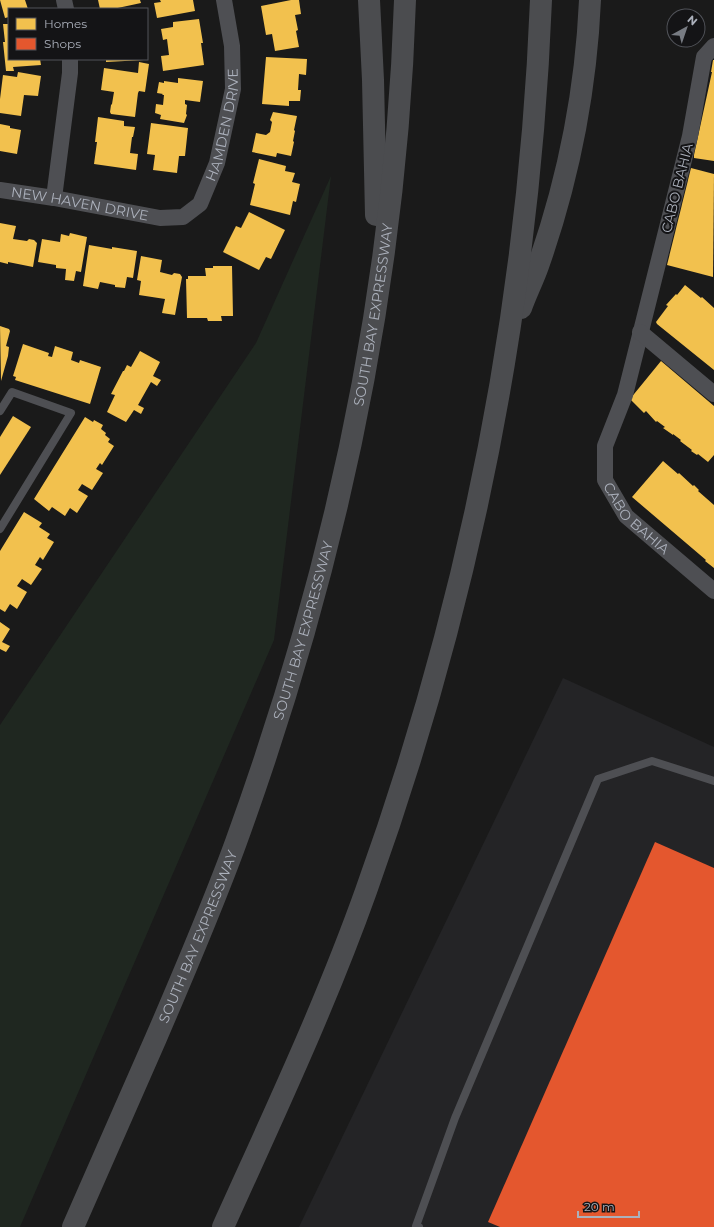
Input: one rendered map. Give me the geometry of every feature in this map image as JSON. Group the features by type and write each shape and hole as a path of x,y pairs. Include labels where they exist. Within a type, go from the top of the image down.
{"highway":[{"path":"369,0 374,80 376,159 374,317"},
{"name":"SOUTH BAY EXPRESSWAY","path":"73,1227 207,917 235,846 265,760 304,636 325,555 358,406 374,317 394,162 401,84 406,0"},
{"path":"223,1227 307,1041 340,961 392,817 438,664 458,587 489,446 508,339 528,182 535,104 541,0"},
{"path":"508,339 538,266 564,178 582,87 588,42 590,0"}],"street":[{"name":"HAMDEN DRIVE","path":"160,218 183,216 200,204 217,163 233,89 232,46 224,0"},
{"name":"CABO BAHIA","path":"714,46 704,57 690,136 625,395 605,446 605,480 626,516 714,591"},
{"path":"54,198 70,73 70,60"},
{"name":"NEW HAVEN DRIVE","path":"0,190 54,198 160,218"},
{"path":"640,332 714,394"}],"lane":[{"path":"0,411 12,392 71,413 0,529"},
{"path":"419,1227 416,1226 455,1118 598,779 652,761 714,782"}],"shaded area":[{"path":"331,176 274,640 20,1227 0,1227 0,725 256,343"},
{"path":"563,678 714,747 714,1227 299,1227"}],"building: Homes":[{"path":"0,0 25,0 28,8 8,8 8,17 5,18"},
{"path":"98,0 140,0 141,3 118,8 100,8"},
{"path":"160,0 193,0 195,11 157,18 154,3 161,2"},
{"path":"291,0 299,0 301,14 295,15 299,47 275,51 272,34 266,35 261,6"},
{"path":"199,19 203,43 201,43 204,65 163,71 161,56 169,55 167,39 163,40 161,29 173,27 173,22"},
{"path":"3,24 8,24 8,60 40,60 41,65 13,67 14,71 6,71 3,42 5,42"},
{"path":"266,57 307,59 306,75 299,74 298,90 301,90 300,101 289,101 289,106 262,104"},
{"path":"106,60 144,60 106,62"},
{"path":"713,60 714,161 694,158 712,72"},
{"path":"139,62 149,64 145,92 139,91 138,93 135,117 111,114 110,112 114,92 101,90 104,68 138,73"},
{"path":"18,72 41,76 38,96 24,95 21,116 0,113 3,75 17,77"},
{"path":"178,78 203,81 200,102 185,100 185,104 187,105 187,115 184,123 160,119 161,115 155,113 156,104 163,105 164,95 157,93 159,82 164,83 164,81 178,83"},
{"path":"273,112 297,116 291,156 277,153 276,157 252,152 256,133 266,135 270,132 272,122 270,120"},
{"path":"98,117 124,121 124,126 135,127 130,153 138,154 136,170 94,164"},
{"path":"151,123 188,128 185,156 179,156 177,173 153,170 155,155 147,154"},
{"path":"0,124 21,130 17,154 0,151"},
{"path":"259,159 286,166 285,171 295,173 292,182 300,184 296,202 293,201 290,215 250,205 255,184 253,183"},
{"path":"691,168 714,174 713,277 667,265"},
{"path":"249,212 285,230 271,259 266,257 259,270 223,252 236,226 241,228"},
{"path":"0,223 16,226 13,239 27,241 29,239 34,240 37,243 33,267 0,262"},
{"path":"70,233 87,237 81,272 76,271 74,281 65,280 66,269 56,268 56,265 38,262 42,239 60,242 61,234 69,236"},
{"path":"89,245 137,251 133,278 127,277 125,288 115,287 115,285 100,282 98,289 83,286"},
{"path":"141,256 162,260 160,272 172,275 174,273 180,274 182,277 175,315 162,313 165,299 139,295 141,281 137,280"},
{"path":"213,266 232,266 233,316 221,316 222,321 208,321 207,318 187,318 186,279 188,279 188,276 206,276 205,268 213,268"},
{"path":"685,285 714,308 714,370 656,322 668,306 666,305"},
{"path":"0,326 9,329 10,331 6,346 9,347 8,356 1,381"},
{"path":"23,344 49,353 48,356 52,357 55,346 73,352 71,360 79,363 80,360 101,367 90,404 15,380 16,377 13,376"},
{"path":"140,351 160,362 153,376 161,380 157,386 151,382 138,405 144,408 141,414 134,410 126,422 107,412 115,395 111,394 123,371 127,365 131,367"},
{"path":"661,361 714,406 714,455 708,462 698,454 697,455 691,451 692,450 680,441 681,440 663,428 665,427 657,421 656,422 646,411 644,413 630,399"},
{"path":"13,416 31,427 0,475 0,437"},
{"path":"85,417 93,422 94,420 103,425 101,429 110,439 108,442 114,446 102,465 100,463 96,469 103,473 92,490 82,484 78,490 88,496 77,513 70,508 65,516 52,507 49,511 34,499"},
{"path":"663,461 693,486 694,485 699,490 698,491 714,505 714,568 632,497"},
{"path":"24,512 42,523 39,527 50,534 47,538 54,542 43,560 40,557 35,565 42,569 31,585 22,579 17,586 27,592 17,609 10,604 5,612 0,609 0,551"},
{"path":"0,622 10,629 2,642 10,646 6,652 0,649"}],"building: Shops":[{"path":"655,842 714,868 714,1227 500,1227 488,1222"}]}
